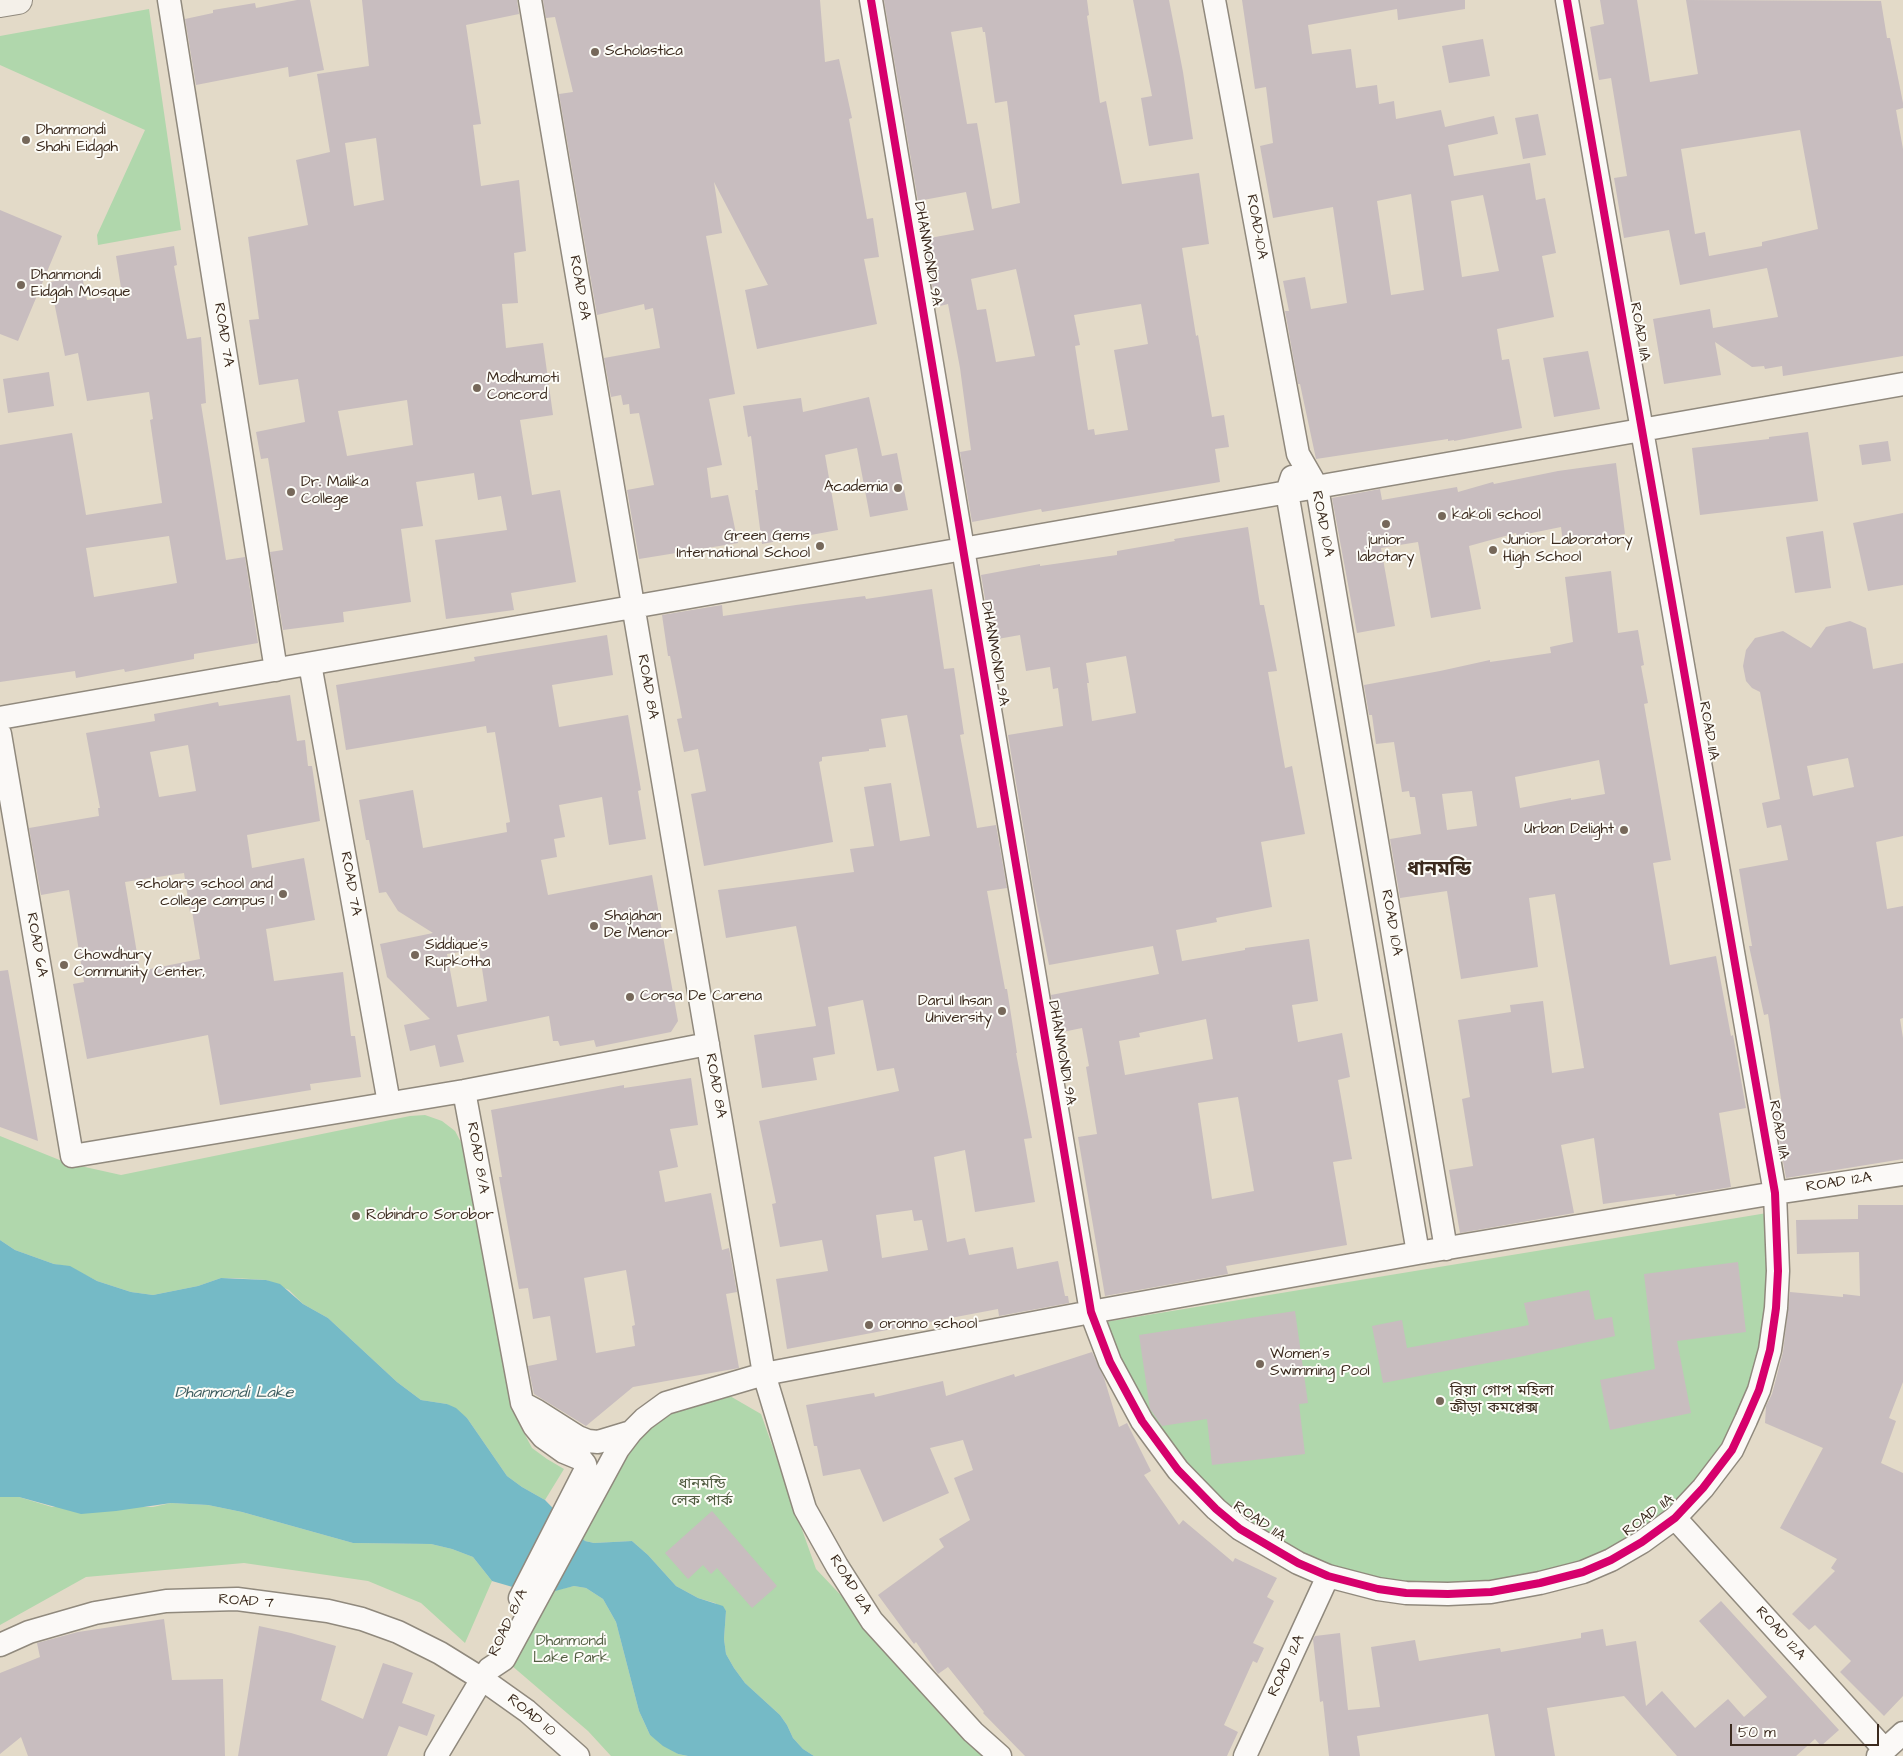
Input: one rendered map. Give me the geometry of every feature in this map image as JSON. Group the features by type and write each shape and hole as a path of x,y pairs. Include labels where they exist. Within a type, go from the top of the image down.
{"main road":[{"path":"0,3 18,0"}],"street":[{"name":"ROAD 7A","path":"169,0 276,670"},
{"name":"ROAD 8A","path":"530,0 764,1374"},
{"name":"DHANMONDI 9A","path":"871,0 1091,1312"},
{"name":"ROAD-10A","path":"1214,0 1298,454"},
{"name":"ROAD 11A","path":"1091,1312 1110,1362 1142,1421 1178,1470 1216,1509 1240,1529 1298,1563 1328,1576 1378,1589 1406,1593 1491,1592 1540,1583 1583,1572 1611,1560 1642,1542 1675,1518 1703,1488 1732,1450 1759,1390 1770,1350 1776,1308 1778,1271 1775,1193 1566,0"},
{"path":"0,718 1903,384"},
{"name":"ROAD 10A","path":"1298,454 1317,487 1446,1249"},
{"name":"ROAD 10A","path":"1298,454 1288,492 1418,1253"},
{"name":"ROAD 7A","path":"310,664 389,1103"},
{"name":"ROAD 6A","path":"0,734 72,1156 389,1103"},
{"path":"389,1103 464,1091 708,1044"},
{"name":"ROAD 8/A","path":"464,1091 522,1403 534,1426 543,1437 564,1452 581,1459 594,1472"},
{"name":"ROAD 12A","path":"1418,1253 1775,1193 1903,1174"},
{"name":"ROAD 8/A","path":"436,1756 492,1664 594,1472 612,1460 631,1432 644,1419 666,1403 764,1374 1418,1253"},
{"name":"ROAD 12A","path":"764,1374 804,1509 837,1566 872,1621 973,1732 1000,1756"},
{"name":"ROAD 8/A","path":"522,1403 578,1437 588,1441 598,1442 631,1432"},
{"name":"ROAD 12A","path":"1675,1518 1881,1753 1903,1733"},
{"name":"ROAD 12A","path":"1245,1756 1328,1576"},
{"name":"ROAD 7","path":"0,1645 29,1632 95,1614 143,1604 166,1601 237,1599 328,1611 362,1619 398,1632 440,1653 492,1664"},
{"name":"ROAD 10","path":"492,1664 527,1710 578,1756"}],"green space":[{"path":"149,9 181,230 98,245 97,235 145,130 0,65 0,36"},
{"path":"425,1115 442,1121 455,1131 463,1146 523,1431 532,1448 564,1469 545,1500 507,1476 467,1418 447,1404 421,1400 397,1382 328,1318 303,1304 289,1290 266,1280 221,1278 198,1286 153,1295 131,1292 97,1281 70,1267 54,1264 15,1250 0,1240 0,1136 67,1163 121,1175 410,1116"},
{"name":"রিয়া গোপ মহিলা ক্রীড়া কমপ্লেক্স","path":"1767,1213 1770,1257 1764,1342 1750,1385 1730,1435 1713,1462 1660,1520 1580,1566 1493,1583 1403,1588 1315,1561 1218,1504 1170,1452 1099,1323"},
{"name":"ধানমন্ডি লেক পার্ক","path":"723,1392 761,1414 816,1569 993,1756 814,1756 803,1749 793,1738 780,1715 745,1683 734,1668 726,1654 724,1639 726,1611 715,1603 698,1598 676,1586 648,1555 632,1541 594,1543 585,1541 575,1532 626,1447 682,1404"},
{"path":"0,1497 19,1497 52,1507 153,1507 171,1503 208,1505 242,1512 353,1543 431,1544 452,1549 473,1557 492,1581 465,1643 421,1603 368,1581 244,1563 86,1577 0,1625"},
{"name":"Dhanmondi Lake Park","path":"574,1586 586,1588 603,1599 616,1622 639,1711 650,1735 678,1754 688,1756 611,1756 588,1731 511,1665 551,1591"}],"water":[{"name":"Dhanmondi Lake","path":"0,1240 15,1250 54,1264 70,1266 97,1281 131,1292 153,1295 198,1286 221,1278 266,1280 280,1284 303,1304 328,1318 397,1382 421,1400 447,1404 456,1408 467,1418 507,1476 545,1500 585,1541 594,1543 632,1541 648,1555 676,1586 698,1598 723,1606 726,1611 724,1639 726,1654 734,1668 745,1683 780,1715 793,1738 803,1749 814,1756 688,1756 678,1754 663,1746 650,1735 639,1711 616,1622 603,1599 586,1588 574,1586 540,1595 492,1581 473,1557 452,1549 431,1544 353,1543 242,1512 208,1505 171,1503 81,1514 19,1497 0,1497"}],"building":[{"path":"297,0 310,0 324,70 289,77 288,67 196,85 185,19 213,13 213,10 255,3 256,8"},
{"path":"362,0 517,0 519,14 466,25 481,124 473,125 481,186 519,180 526,251 514,253 518,303 502,304 506,348 543,343 553,415 520,420 532,495 560,490 576,582 511,593 514,610 446,619 435,540 507,530 501,496 478,500 474,473 416,482 423,526 401,529 411,602 343,612 344,622 283,630 270,552 283,550 268,458 261,459 256,432 305,422 298,379 259,385 249,320 259,319 248,237 308,225 296,160 330,152 317,74 369,66","holes":["376,138 384,200 354,206 345,143","407,400 413,445 347,456 338,411"]},
{"path":"543,0 820,0 825,62 839,59 852,118 849,119 867,219 873,218 879,257 864,259 877,324 757,349 745,290 768,285 714,182 722,233 706,236 735,394 709,399 722,465 707,468 711,498 728,495 738,543 639,559 627,490 654,485 639,413 630,414 629,404 623,405 621,395 611,397 604,358 660,348 653,308 645,310 644,304 597,315 559,94 573,92 555,17 546,18"},
{"path":"884,0 1087,0 1089,15 1087,16 1100,103 1106,101 1122,184 1199,173 1209,244 1182,248 1196,336 1198,335 1212,417 1224,415 1229,447 1215,449 1220,482 1042,512 1041,509 972,522 960,452 971,450 960,368 948,304 936,307 924,239 974,230 966,192 918,201","holes":["982,27 983,32 985,32 995,103 1007,101 1020,203 992,209 977,123 967,124 951,32","1016,269 1035,356 996,362 986,309 977,310 971,279","1141,304 1148,344 1114,350 1128,430 1095,435 1094,429 1088,430 1075,346 1080,345 1074,315"]},
{"path":"1133,0 1169,0 1183,72 1193,139 1149,146 1141,98 1152,96"},
{"path":"1242,0 1465,0 1465,9 1398,20 1397,9 1308,25 1312,54 1351,49 1356,88 1377,85 1379,104 1394,101 1396,119 1441,110 1445,127 1494,116 1498,134 1448,145 1454,176 1530,163 1536,200 1545,198 1556,253 1542,256 1554,317 1497,329 1502,360 1509,359 1522,428 1454,441 1448,441 1448,439 1316,459 1300,384 1298,384 1285,311 1289,311 1283,281 1305,277 1311,309 1347,303 1333,207 1273,218 1260,146 1273,143 1266,87 1255,89","holes":["1411,194 1424,290 1391,295 1377,201","1483,195 1499,271 1462,277 1451,201"]},
{"path":"1600,0 1637,0 1650,82 1698,74 1686,0 1881,1 1887,38 1890,38 1903,103 1903,108 1896,110 1903,149 1903,356 1783,376 1782,366 1765,369 1764,366 1752,367 1715,342 1721,375 1664,384 1653,319 1710,309 1713,328 1778,317 1767,268 1680,285 1669,230 1624,238 1614,178 1627,176 1611,78 1599,80 1590,27 1604,24","holes":["1800,130 1818,229 1762,242 1762,246 1709,256 1705,232 1695,234 1681,149"]},
{"path":"1483,39 1490,76 1449,83 1442,46"},
{"path":"1538,114 1546,155 1523,159 1515,118"},
{"name":"Dhanmondi Eidgah Mosque","path":"0,210 62,236 18,341 0,334"},
{"path":"174,246 177,265 174,266 187,339 201,337 206,403 201,404 226,560 245,557 258,643 194,654 194,659 125,672 124,669 76,678 75,671 0,682 0,445 72,433 86,515 162,503 150,420 153,419 149,392 87,401 78,353 65,356 50,282 82,276 87,300 122,294 116,256","holes":["169,536 177,583 94,597 86,548"]},
{"path":"1588,351 1600,409 1554,417 1543,358"},
{"path":"49,372 54,406 8,413 3,379"},
{"path":"869,397 882,456 897,453 908,510 870,517 857,448 825,455 838,530 762,544 751,436 748,437 743,406 801,398 803,412"},
{"path":"1808,432 1818,501 1700,515 1692,448 1769,439 1769,437"},
{"path":"1888,441 1891,461 1862,465 1859,445"},
{"path":"1616,463 1625,534 1563,543 1561,527 1517,536 1516,533 1469,546 1481,609 1431,618 1418,542 1381,548 1395,626 1357,633 1332,498 1380,489 1382,500 1457,487 1458,492 1493,482 1494,484 1558,471"},
{"path":"1903,513 1903,585 1868,591 1853,523"},
{"path":"1248,527 1260,605 1264,605 1277,671 1268,672 1285,768 1292,766 1305,834 1261,842 1272,907 1216,918 1217,922 1176,930 1182,961 1245,950 1245,948 1309,939 1318,1001 1292,1005 1298,1042 1342,1033 1350,1077 1338,1080 1352,1159 1333,1162 1347,1245 1226,1266 1228,1274 1105,1296 1078,1137 1097,1134 1086,1067 1089,1066 1082,1028 1058,1033 1051,995 1159,974 1153,946 1049,965 1033,886 1008,735 1063,726 1058,688 1053,689 1050,667 1026,671 1020,635 992,640 981,575 1040,564 1040,566 1117,555 1117,551 1175,541 1174,539","holes":["1126,656 1136,713 1092,721 1086,663","1206,1019 1213,1059 1125,1075 1119,1041 1140,1037 1139,1033","1238,1097 1254,1191 1212,1199 1198,1103"]},
{"path":"1823,531 1831,588 1795,593 1786,537"},
{"path":"1611,571 1618,633 1638,630 1644,665 1641,666 1648,703 1644,704 1671,860 1653,863 1670,965 1716,956 1746,1108 1719,1113 1731,1187 1676,1196 1675,1194 1603,1204 1594,1138 1561,1145 1574,1213 1460,1233 1449,1170 1473,1166 1462,1099 1470,1097 1458,1020 1511,1012 1510,1005 1543,1001 1552,1073 1584,1068 1555,894 1529,898 1538,967 1461,979 1447,891 1400,898 1390,839 1421,834 1415,797 1410,797 1409,791 1402,792 1394,742 1376,744 1372,715 1369,715 1364,685 1490,660 1490,662 1551,653 1550,647 1573,642 1565,577","holes":["1599,760 1605,794 1571,800 1571,798 1520,808 1515,777","1472,791 1477,826 1447,830 1442,794"]},
{"path":"932,589 944,669 954,668 964,734 960,735 977,828 996,825 1007,888 987,891 1005,989 1007,989 1016,1053 1032,1138 1024,1139 1035,1202 975,1212 965,1150 934,1157 947,1242 965,1238 969,1255 1013,1247 1017,1269 1058,1261 1065,1296 1068,1296 1069,1303 999,1316 998,1309 787,1349 776,1279 828,1271 822,1240 780,1247 772,1204 776,1203 759,1121 899,1091 894,1068 877,1071 863,1000 828,1007 835,1054 813,1058 817,1080 762,1088 754,1035 816,1026 796,926 726,938 718,890 854,872 850,849 874,846 864,787 891,783 900,841 930,836 907,715 881,719 886,747 822,757 822,761 819,762 833,842 704,866 691,794 706,791 698,749 684,752 677,719 682,718 670,656 668,656 662,615 722,605 723,616 865,596 866,599","holes":["912,1210 914,1221 922,1220 928,1250 882,1258 876,1215"]},
{"path":"1850,621 1866,628 1873,669 1903,663 1903,836 1876,842 1887,909 1903,906 1903,1018 1900,1019 1903,1038 1903,1159 1786,1178 1773,1106 1782,1105 1768,1014 1764,1015 1749,946 1752,946 1739,869 1788,860 1781,825 1767,828 1762,803 1780,799 1760,692 1752,688 1746,681 1743,666 1746,650 1755,638 1783,631 1811,648 1826,627","holes":["1848,758 1854,787 1813,796 1807,766"]},
{"path":"607,635 613,675 552,685 559,727 628,715 641,790 638,791 646,839 609,845 602,797 559,805 565,837 554,839 557,857 541,860 548,895 652,875 678,1021 671,1032 596,1047 594,1040 560,1046 558,1041 553,1041 549,1016 457,1035 464,1062 440,1067 435,1045 410,1051 404,1025 430,1019 387,977 380,944 433,933 398,911 386,892 379,893 369,840 366,840 359,800 413,790 423,848 507,832 506,823 510,822 495,732 487,733 486,726 346,750 336,685 475,661 474,657","holes":["479,949 487,1001 457,1007 447,954"]},
{"path":"290,695 297,741 305,740 308,766 312,766 320,821 247,835 252,868 304,858 315,920 266,929 274,981 343,972 351,1036 355,1036 361,1077 310,1084 311,1090 220,1105 208,1035 87,1059 73,984 84,982 69,890 41,895 29,828 99,816 98,808 100,808 86,733 155,721 154,714 218,702 219,706","holes":["188,745 196,791 159,797 150,752","184,873 200,959 140,971 125,882"]},
{"path":"8,970 38,1141 0,1127 0,971"},
{"path":"691,1078 698,1125 670,1129 678,1167 659,1171 665,1202 711,1193 722,1250 729,1248 737,1292 726,1294 739,1368 633,1387 586,1426 534,1394 528,1366 557,1360 550,1316 533,1319 528,1288 519,1289 499,1177 502,1177 491,1110 624,1085 624,1088","holes":["626,1270 635,1325 632,1326 635,1346 596,1353 584,1278"]},
{"path":"1858,1205 1903,1205 1903,1382 1889,1418 1896,1421 1881,1463 1903,1473 1903,1696 1884,1716 1840,1672 1851,1661 1815,1625 1809,1630 1792,1614 1835,1571 1831,1568 1837,1559 1780,1528 1823,1448 1765,1423 1766,1406 1772,1394 1783,1352 1790,1292 1843,1297 1843,1294 1860,1296 1859,1252 1797,1254 1796,1220 1858,1219"},
{"path":"1738,1262 1746,1332 1677,1341 1691,1413 1610,1430 1600,1380 1655,1369 1644,1274"},
{"path":"1589,1290 1595,1320 1612,1317 1615,1336 1524,1356 1383,1383 1372,1326 1402,1320 1407,1348 1529,1325 1524,1303"},
{"path":"1295,1311 1308,1403 1299,1404 1305,1454 1212,1465 1207,1419 1162,1426 1150,1409 1139,1335"},
{"path":"1092,1352 1104,1378 1119,1427 1127,1423 1151,1471 1144,1475 1179,1525 1183,1520 1233,1562 1235,1558 1277,1578 1267,1597 1274,1601 1253,1643 1264,1648 1257,1663 1253,1661 1224,1725 1238,1732 1227,1756 1025,1756 983,1713 948,1667 938,1674 916,1642 914,1644 878,1595 944,1547 939,1539 970,1520 954,1478 973,1470 963,1440 930,1448 949,1493 883,1522 860,1469 823,1476 817,1446 814,1446 806,1405 874,1393 875,1397 943,1381 946,1396 1014,1374 1015,1377"},
{"path":"712,1511 777,1586 752,1608 717,1568 711,1574 703,1565 688,1579 665,1553"},
{"path":"1721,1601 1839,1730 1821,1746 1815,1739 1796,1756 1677,1756 1624,1696 1547,1708 1555,1756 1495,1756 1488,1714 1357,1736 1360,1756 1329,1756 1323,1701 1320,1702 1313,1639 1315,1636 1340,1633 1348,1710 1380,1707 1371,1647 1415,1640 1419,1661 1500,1648 1501,1652 1581,1638 1581,1633 1603,1629 1606,1646 1636,1641 1646,1706 1662,1691 1695,1728 1728,1699 1744,1717 1767,1697 1699,1621"},
{"path":"164,1619 172,1680 223,1679 225,1756 28,1756 21,1737 0,1754 0,1673 40,1657 37,1643 78,1632"},
{"path":"259,1626 336,1646 321,1700 363,1719 383,1663 413,1673 402,1703 435,1715 427,1736 399,1726 387,1756 238,1756"}],"cycle path":[{"path":"871,0 1091,1312 1110,1362 1142,1421 1178,1470 1216,1509 1240,1529 1298,1563 1328,1576 1378,1589 1406,1593 1448,1594 1491,1592 1540,1583 1583,1572 1611,1560 1642,1542 1675,1518 1703,1488 1732,1450 1759,1390 1770,1350 1776,1308 1778,1271 1775,1193 1567,0"}],"place":[{"name":"Scholastica","path":"595,52"},
{"name":"Dhanmondi Shahi Eidgah","path":"26,140"},
{"name":"Dhanmondi Eidgah Mosque","path":"21,285"},
{"name":"Modhumoti Concord","path":"477,388"},
{"name":"Academia","path":"898,488"},
{"name":"Dr. Malika College","path":"291,492"},
{"name":"kakoli school","path":"1442,516"},
{"name":"junior labotary","path":"1386,524"},
{"name":"Green Gems International School","path":"820,546"},
{"name":"Junior Laboratory High School","path":"1493,550"},
{"name":"Urban Delight","path":"1624,830"},
{"name":"scholars school and college campus 1","path":"283,894"},
{"name":"Shajahan De Menor","path":"594,926"},
{"name":"Siddique's Rupkotha","path":"415,955"},
{"name":"Chowdhury Community Center,","path":"64,965"},
{"name":"Corsa De Carena","path":"630,997"},
{"name":"Darul Ihsan University","path":"1002,1011"},
{"name":"Robindro Sorobor","path":"356,1216"},
{"name":"oronno school","path":"869,1325"},
{"name":"Women's Swimming Pool","path":"1260,1364"},
{"name":"রিয়া গোপ মহিলা ক্রীড়া কমপ্লেক্স","path":"1440,1401"}],"district":[{"name":"ধানমন্ডি","path":"1439,871"}]}
